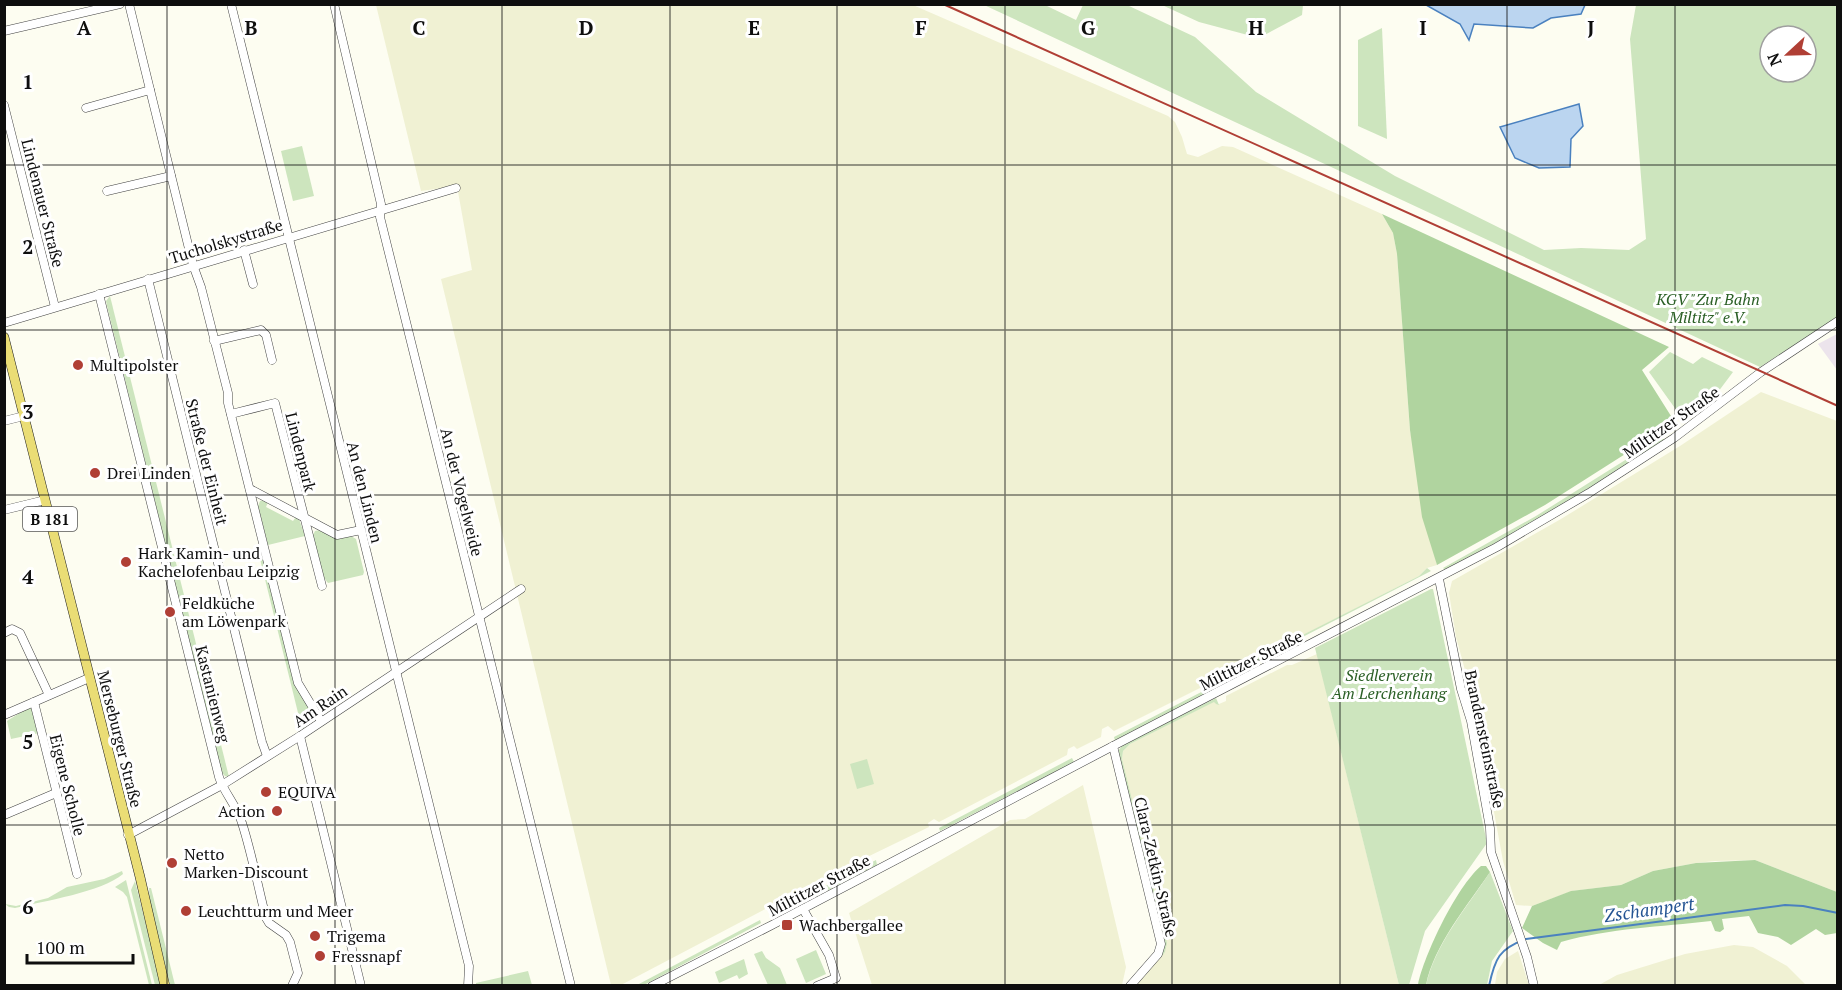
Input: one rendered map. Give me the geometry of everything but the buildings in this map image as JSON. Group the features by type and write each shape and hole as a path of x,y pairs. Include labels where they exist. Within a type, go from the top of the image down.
{"main road":[{"name":"Merseburger Straße","path":"4,338 140,877 165,986"}],"street":[{"path":"4,31 120,4"},
{"path":"129,4 193,265 201,287 228,393 231,414 298,683 321,721"},
{"name":"An den Linden","path":"231,4 469,966 468,986"},
{"name":"An der Vogelweide","path":"334,4 381,204 380,217 571,986"},
{"path":"86,108 150,90"},
{"name":"Lindenauer Straße","path":"4,105 55,307"},
{"path":"107,191 171,176"},
{"name":"Tucholskystraße","path":"4,323 456,188"},
{"path":"244,250 253,284"},
{"name":"Straße der Einheit","path":"148,279 267,756"},
{"name":"Kastanienweg","path":"99,294 222,785 242,821 268,923 286,935 290,942 298,972 292,986"},
{"name":"Miltitzer Straße","path":"652,986 1439,579 1560,512 1674,438 1761,372 1838,321"},
{"path":"214,341 261,330 266,335 272,360"},
{"name":"Lindenpark","path":"231,414 275,403 322,586"},
{"path":"4,421 24,416"},
{"name":"Lindenpark","path":"250,489 337,535 361,530"},
{"path":"4,510 45,500"},
{"name":"Brandensteinstraße","path":"1439,579 1461,689 1471,721 1490,828 1491,852 1522,941 1534,986"},
{"name":"Am Rain","path":"128,835 222,785 521,589"},
{"path":"4,633 12,629 20,633 49,695"},
{"path":"4,715 89,678"},
{"name":"Eigene Scholle","path":"34,702 77,874"},
{"path":"300,736 361,986"},
{"name":"Clara-Zetkin-Straße","path":"1113,746 1161,944 1158,954 1130,986"},
{"path":"4,815 56,794"},
{"path":"803,909 829,956 836,982 817,986"}],"shaded area":[{"path":"1837,334 1837,370 1818,344"}],"green space":[{"path":"376,5 913,5 1168,116 1175,122 1187,154 1198,157 1222,146 1233,147 1382,214 1393,233 1397,254 1410,430 1437,565 1427,568 1419,576 1219,678 1214,672 1203,678 1204,686 1114,731 1108,726 1102,729 1101,737 1077,749 1074,746 1068,749 1067,755 939,822 934,819 928,823 929,827 826,877 621,985 611,985 441,279 472,270 457,186 421,191"},
{"path":"984,5 1045,5 1076,20 1083,5 1127,5 1195,37 1256,92 1395,176 1544,250 1581,248 1629,250 1646,239 1630,39 1636,5 1837,5 1837,318 1760,367"},
{"path":"1162,5 1303,5 1302,15 1259,38 1199,22"},
{"path":"1382,28 1387,139 1358,126 1358,40"},
{"path":"302,146 314,196 293,201 281,151"},
{"path":"1382,214 1669,347 1642,370 1671,416 1662,436 1652,437 1545,505 1437,565 1422,517 1410,430 1397,254 1393,233"},
{"path":"110,296 229,777 221,772 107,306 106,301"},
{"name":"KGV \"Zur Bahn Miltitz\" e.V.","path":"1670,352 1693,364 1702,357 1733,372 1718,392 1682,418 1649,372"},
{"path":"1761,392 1837,421 1837,892 1755,860 1715,861 1653,871 1621,885 1572,891 1532,906 1516,905 1503,861 1474,703 1456,637 1449,593 1452,581 1561,519 1680,446"},
{"path":"1665,440 1557,509 1446,570 1443,568 1536,516 1654,442"},
{"path":"260,501 268,502 266,507 293,521 296,517 299,519 305,536 268,545 258,506"},
{"path":"320,530 338,539 351,536 356,539 363,575 328,583 320,573 313,535 315,531"},
{"path":"264,558 296,686 313,714 312,721 302,729 260,559"},
{"path":"1427,568 1431,571 1215,682 1211,674 1214,672 1220,677 1419,576"},
{"name":"Siedlerverein Am Lerchenhang","path":"1433,589 1487,843 1425,931 1409,985 1399,985 1315,648"},
{"path":"1317,654 1399,985 1134,985 1162,956 1122,759 1123,751 1130,744 1215,701 1219,704 1226,701 1226,696 1287,665"},
{"path":"1211,687 1212,691 1115,741 1114,737"},
{"path":"1216,698 1219,705 1214,702 1130,744 1123,751 1122,759 1167,943 1162,956 1134,985 1160,956 1118,751 1129,741"},
{"path":"29,707 34,710 39,733 11,739 7,721"},
{"path":"1072,758 1074,762 940,831 939,828"},
{"path":"867,759 874,784 857,789 850,764"},
{"path":"1083,785 1126,967 1122,985 872,985 849,913 1010,820 1025,819"},
{"path":"876,860 877,865 785,912 783,908"},
{"path":"1755,860 1837,892 1837,933 1825,935 1816,929 1791,945 1778,937 1758,933 1749,916 1722,919 1724,929 1720,932 1715,931 1711,921 1636,928 1561,942 1557,950 1522,928 1532,906 1571,891 1621,885 1653,871 1696,863"},
{"path":"1481,866 1486,866 1490,872 1436,955 1426,985 1418,985 1434,939 1452,905"},
{"path":"122,871 123,874 114,880 87,891 15,908 5,904 16,906 48,898 67,887 104,879"},
{"path":"1490,872 1513,931 1492,961 1487,985 1426,986 1436,956 1444,941"},
{"path":"126,880 152,985 149,985 127,897 115,887"},
{"path":"135,881 161,985 155,985 131,890"},
{"path":"149,888 151,888 175,985 170,985 150,906"},
{"path":"760,920 761,923 644,985 637,985"},
{"path":"1734,945 1753,947 1787,966 1806,985 1599,985 1617,975 1685,954"},
{"path":"816,950 826,974 806,983 796,959"},
{"path":"762,951 766,958 780,968 787,985 768,985 754,954"},
{"path":"1518,951 1529,985 1495,985 1497,972 1505,959"},
{"path":"744,959 748,974 739,979 737,975 719,983 715,972"},
{"path":"528,971 532,985 476,986 476,983"}],"water":[{"path":"1426,5 1585,5 1581,14 1551,18 1533,28 1474,24 1469,40 1460,24"},
{"path":"1579,104 1583,126 1571,139 1570,167 1539,168 1515,158 1500,127"}],"waterway":[{"name":"Zschampert","path":"1489,986 1496,961 1504,951 1526,939 1785,905 1838,913"}],"railway":[{"path":"943,4 1838,406"}],"place":[{"name":"Multipolster","path":"78,365"},
{"name":"Drei Linden","path":"95,473"},
{"name":"Hark Kamin- und Kachelofenbau Leipzig","path":"126,562"},
{"name":"Feldküche am Löwenpark","path":"170,612"},
{"name":"EQUIVA","path":"266,792"},
{"name":"Action","path":"277,811"},
{"name":"Netto Marken-Discount","path":"172,863"},
{"name":"Leuchtturm und Meer","path":"186,911"},
{"name":"Wachbergallee","path":"787,925"},
{"name":"Trigema","path":"315,936"},
{"name":"Fressnapf","path":"320,956"}]}
